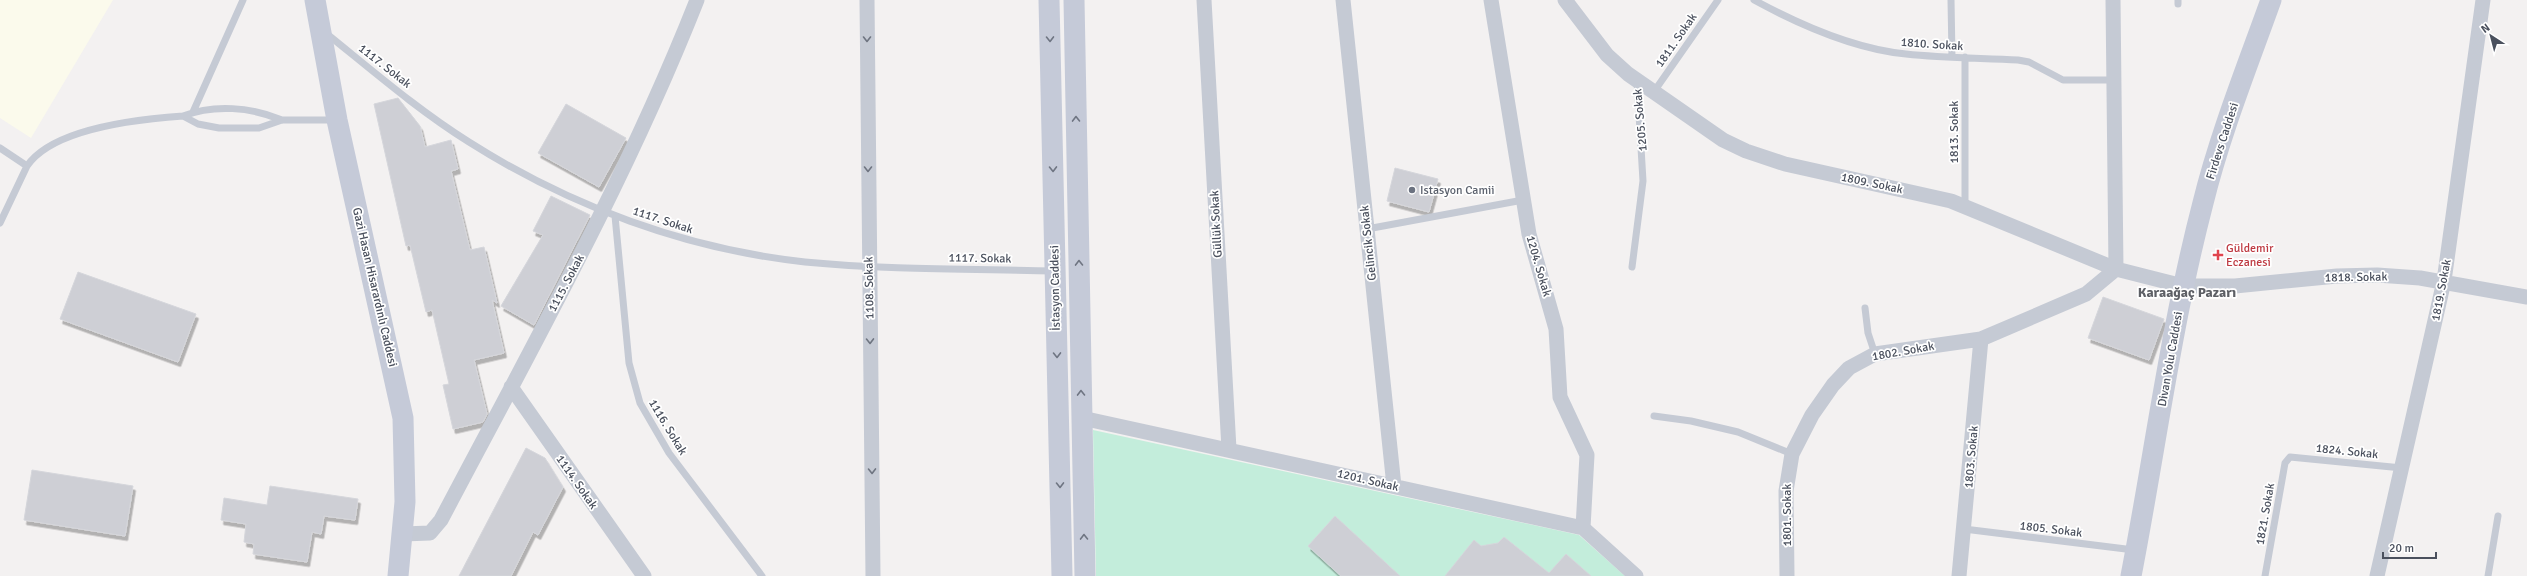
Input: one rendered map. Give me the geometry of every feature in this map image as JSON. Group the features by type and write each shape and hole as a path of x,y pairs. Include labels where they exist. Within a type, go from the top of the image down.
{"street":[{"name":"Gazi Hasan Hisarardınlı Caddesi","path":"315,0 318,28 337,120 402,418 406,469 403,534 398,576"},
{"name":"1115. Sokak","path":"403,534 430,533 441,520 511,387 609,214 645,122 697,0"},
{"name":"1108. Sokak","path":"867,0 873,576"},
{"name":"İstasyon Caddesi","path":"1049,0 1062,576"},
{"name":"İstasyon Caddesi","path":"1074,0 1085,576"},
{"name":"Güllük Sokak","path":"1204,0 1229,449"},
{"name":"Gelincik Sokak","path":"1343,0 1394,486"},
{"name":"1204. Sokak","path":"1491,0 1522,200 1529,234 1556,329 1560,397 1587,455 1583,528"},
{"name":"1205. Sokak","path":"1565,0 1607,55 1637,81"},
{"path":"2112,0 2116,269 2183,286"},
{"name":"Firdevs Caddesi","path":"2183,286 2203,202 2228,117 2271,0"},
{"name":"1819. Sokak","path":"2377,576 2444,282 2483,0"},
{"name":"1809. Sokak","path":"1637,81 1723,140 1766,159 1927,194 1965,207 2116,269"},
{"name":"1802. Sokak","path":"1792,454 1812,415 1833,385 1849,368 1875,354 1982,339 2086,294 2116,269"},
{"name":"1818. Sokak","path":"2183,286 2235,286 2338,276 2369,275 2444,282 2527,297"},
{"name":"Divan Yolu Caddesi","path":"2131,576 2183,286"},
{"name":"1803. Sokak","path":"1960,576 1982,339"},
{"name":"1114. Sokak","path":"511,387 644,576"},
{"name":"1201. Sokak","path":"1082,418 1229,449 1583,528 1636,576"},
{"name":"1801. Sokak","path":"1788,576 1786,491 1792,454"}],"lane":[{"path":"193,112 243,0"},
{"name":"1811. Sokak","path":"1653,93 1718,0"},
{"name":"1810. Sokak","path":"1754,0 1803,24 1860,45 1905,54 2029,62 2063,80 2114,80"},
{"path":"1951,0 1952,56"},
{"name":"1117. Sokak","path":"318,28 422,109 467,141 511,168 609,214 694,242 804,262 869,267 1055,271"},
{"name":"1813. Sokak","path":"1965,57 1965,207"},
{"name":"1205. Sokak","path":"1632,267 1643,181 1637,81"},
{"path":"0,223 27,166 43,150 96,128 117,123 182,116 193,112 256,111 282,120 337,120"},
{"path":"182,116 198,124 219,128 259,128 282,120"},
{"path":"0,148 27,166"},
{"path":"1367,229 1522,200"},
{"name":"1116. Sokak","path":"609,214 629,363 640,402 669,453 762,576"},
{"path":"1865,308 1868,334 1875,354"},
{"path":"1654,416 1691,421 1738,432 1792,454"},
{"name":"1824. Sokak","path":"2290,456 2402,468"},
{"name":"1821. Sokak","path":"2265,576 2285,463 2290,456"},
{"path":"2488,576 2498,516"},
{"name":"1805. Sokak","path":"1964,529 2136,551"}],"shaded area":[{"path":"0,0 113,0 31,138 0,118"}],"green space":[{"path":"1093,430 1579,535 1625,576 1096,576"}],"building":[{"path":"398,98 420,126 425,147 451,140 458,169 451,171 470,250 484,247 497,303 492,300 504,353 474,360 487,414 483,422 453,429 443,385 449,384 432,310 426,312 410,245 406,246 374,104"},
{"path":"566,104 626,138 599,187 538,153"},
{"name":"Istasyon Camii","path":"1395,168 1438,179 1429,212 1387,201"},
{"path":"551,196 590,215 534,325 501,306 543,235 533,231"},
{"path":"78,272 196,314 178,362 60,319"},
{"path":"2103,297 2164,319 2149,360 2088,338"},
{"path":"526,448 545,458 563,487 538,535 533,532 511,576 459,576"},
{"path":"32,470 133,486 125,536 24,520"},
{"path":"270,486 358,499 355,520 324,516 321,534 312,532 307,562 253,554 254,544 244,542 246,524 221,520 224,498 267,505"},
{"path":"1335,516 1400,576 1341,576 1308,546"},
{"path":"1504,537 1549,573 1566,554 1591,576 1445,576 1474,540 1481,546 1498,543"}],"place":[{"name":"Istasyon Camii","path":"1412,190"},
{"name":"Güldemir Eczanesi","path":"2218,255"}],"district":[{"name":"Karaağaç Pazarı","path":"2187,292"}]}
